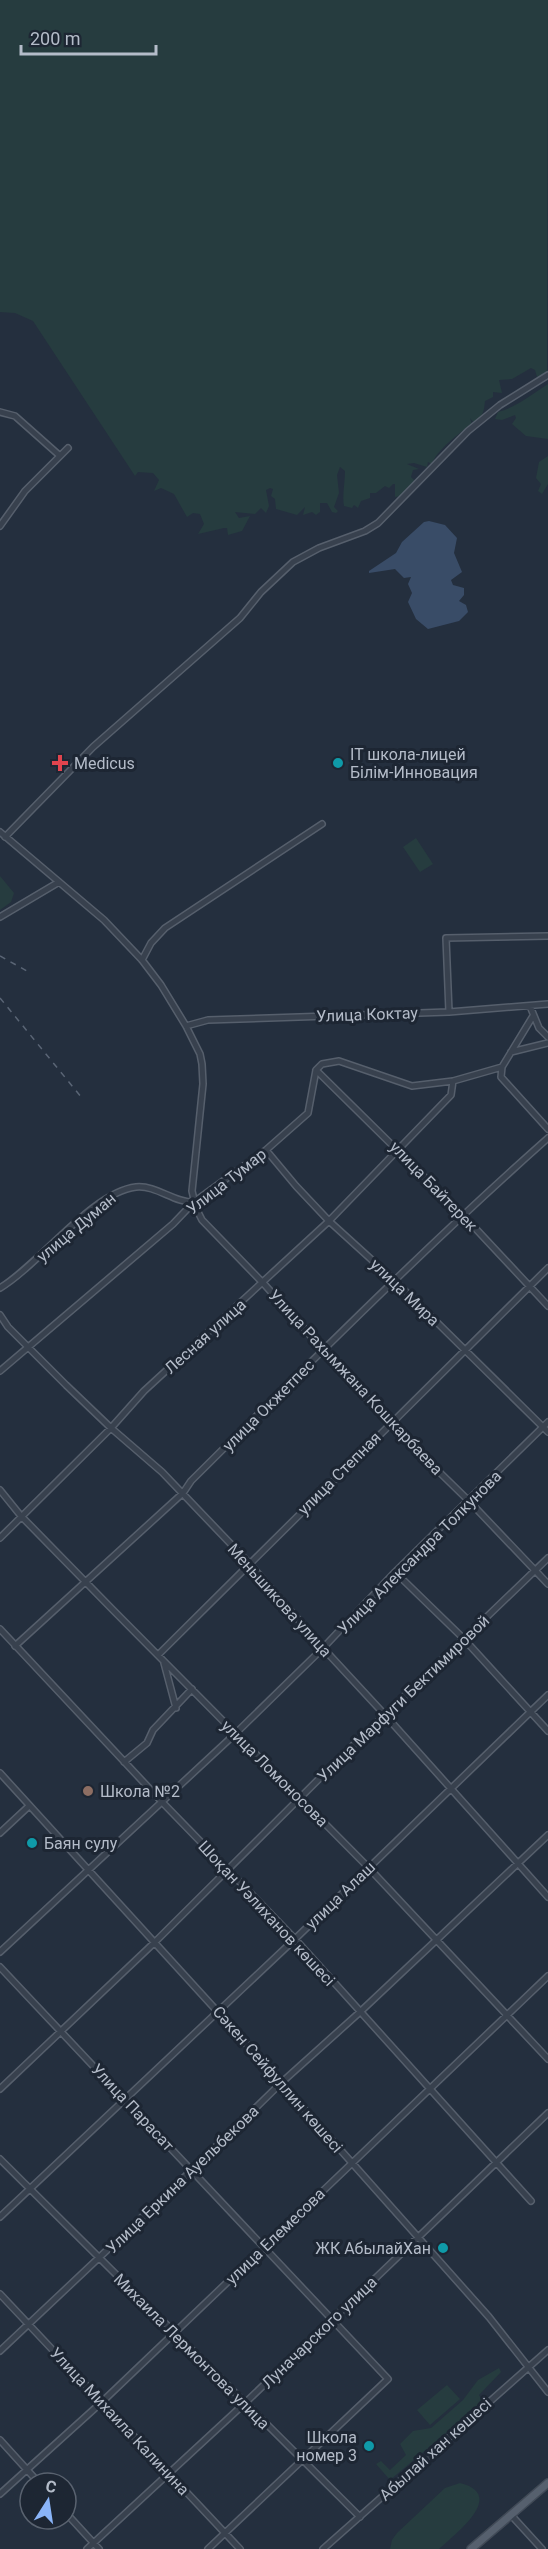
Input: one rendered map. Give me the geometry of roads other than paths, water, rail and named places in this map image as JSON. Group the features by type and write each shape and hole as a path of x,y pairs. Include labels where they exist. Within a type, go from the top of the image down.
{"main road":[{"path":"471,2549 548,2483"}],"street":[{"path":"194,1202 192,1191 202,1093 202,1064 200,1054 186,1026 164,989 142,960 96,912 3,835 93,747 240,618 261,592 293,562 318,548 364,531 378,523 468,431 500,405 548,375"},
{"path":"0,412 15,416 59,455"},
{"path":"0,526 25,491 68,448"},
{"path":"142,960 151,943 165,928 322,824"},
{"path":"0,917 59,882"},
{"path":"449,1012 446,938 548,936"},
{"name":"Улица Коктау","path":"186,1026 208,1020 449,1012 548,1004"},
{"path":"530,1006 539,1028 548,1037"},
{"path":"533,1016 502,1067 501,1077 548,1129"},
{"path":"511,1053 548,1043"},
{"path":"316,1070 322,1064 339,1062 412,1086 453,1081 502,1067"},
{"name":"Улица Тумар","path":"0,1371 172,1224 194,1202 266,1150 308,1113 316,1070"},
{"name":"улица Байтерек","path":"316,1070 462,1214 548,1306"},
{"name":"Лесная улица","path":"0,1538 111,1428 144,1390 264,1284 329,1221 451,1095 453,1081"},
{"name":"улица Окжетпес","path":"15,1646 183,1493 191,1481 394,1280 462,1214 548,1138"},
{"name":"улица Мира","path":"266,1150 329,1221 394,1280 548,1432"},
{"name":"улица Думан","path":"0,1288 18,1278 84,1217 116,1192 139,1187 155,1190 177,1200 194,1202"},
{"name":"Улица Рахымжана Кошкарбаева","path":"194,1202 202,1220 264,1284 389,1423 469,1501 548,1584"},
{"name":"улица Степная","path":"158,1655 389,1423 548,1268"},
{"name":"Меньшикова улица","path":"0,1315 111,1428 162,1472 249,1563 548,1897"},
{"name":"Улица Александра Толкунова","path":"0,1952 235,1734 323,1648 394,1572 548,1422"},
{"name":"улица Ломоносова","path":"0,1490 21,1516 368,1867 548,2059"},
{"name":"Улица Марфуги Бектимировой","path":"0,2089 155,1942 463,1638 548,1558"},
{"path":"394,1572 463,1638 548,1731"},
{"name":"Шоқан Уәлиханов көшесі","path":"0,1629 227,1871 295,1939 531,2201"},
{"path":"164,1661 176,1708"},
{"path":"124,1762 147,1743 153,1730 192,1689"},
{"name":"улица Алаш","path":"0,2217 295,1939 548,1695"},
{"name":"Сәкен Сейфуллин көшесі","path":"0,1773 218,2011 489,2318 548,2392"},
{"path":"0,1833 29,1806"},
{"name":"Улица Еркина Ауельбекова","path":"0,2351 281,2083 438,1940 548,1835"},
{"name":"Улица Парасат","path":"0,1967 388,2379 303,2461"},
{"name":"улица Елемесова","path":"0,2493 103,2401 548,1976"},
{"name":"Луначарского улица","path":"87,2549 245,2403 548,2114"},
{"name":"Михаила Лермонтова улица","path":"0,2159 98,2259 360,2517"},
{"name":"Улица Михаила Калинина","path":"0,2294 240,2549"},
{"name":"Абылай хан көшесі","path":"323,2549 548,2350"},
{"path":"0,2440 27,2470"},
{"path":"208,2549 303,2461"},
{"path":"511,2515 542,2549"},
{"path":"78,2525 99,2549"}],"water":[{"path":"424,522 445,525 457,538 454,553 462,572 451,580 453,585 464,588 464,595 459,601 466,605 468,612 459,621 428,629 416,619 408,602 412,593 408,584 411,577 404,578 395,569 369,573 369,571 396,553 402,542"}],"railway":[{"path":"0,956 27,971"},
{"path":"0,998 82,1098"}],"place":[{"name":"Medicus","path":"60,763"},
{"name":"IT школа-лицей Білім-Инновация","path":"338,763"},
{"name":"Школа №2","path":"88,1791"},
{"name":"Баян сулу","path":"32,1843"},
{"name":"ЖК АбылайХан","path":"443,2248"},
{"name":"Школа номер 3","path":"369,2446"}]}
